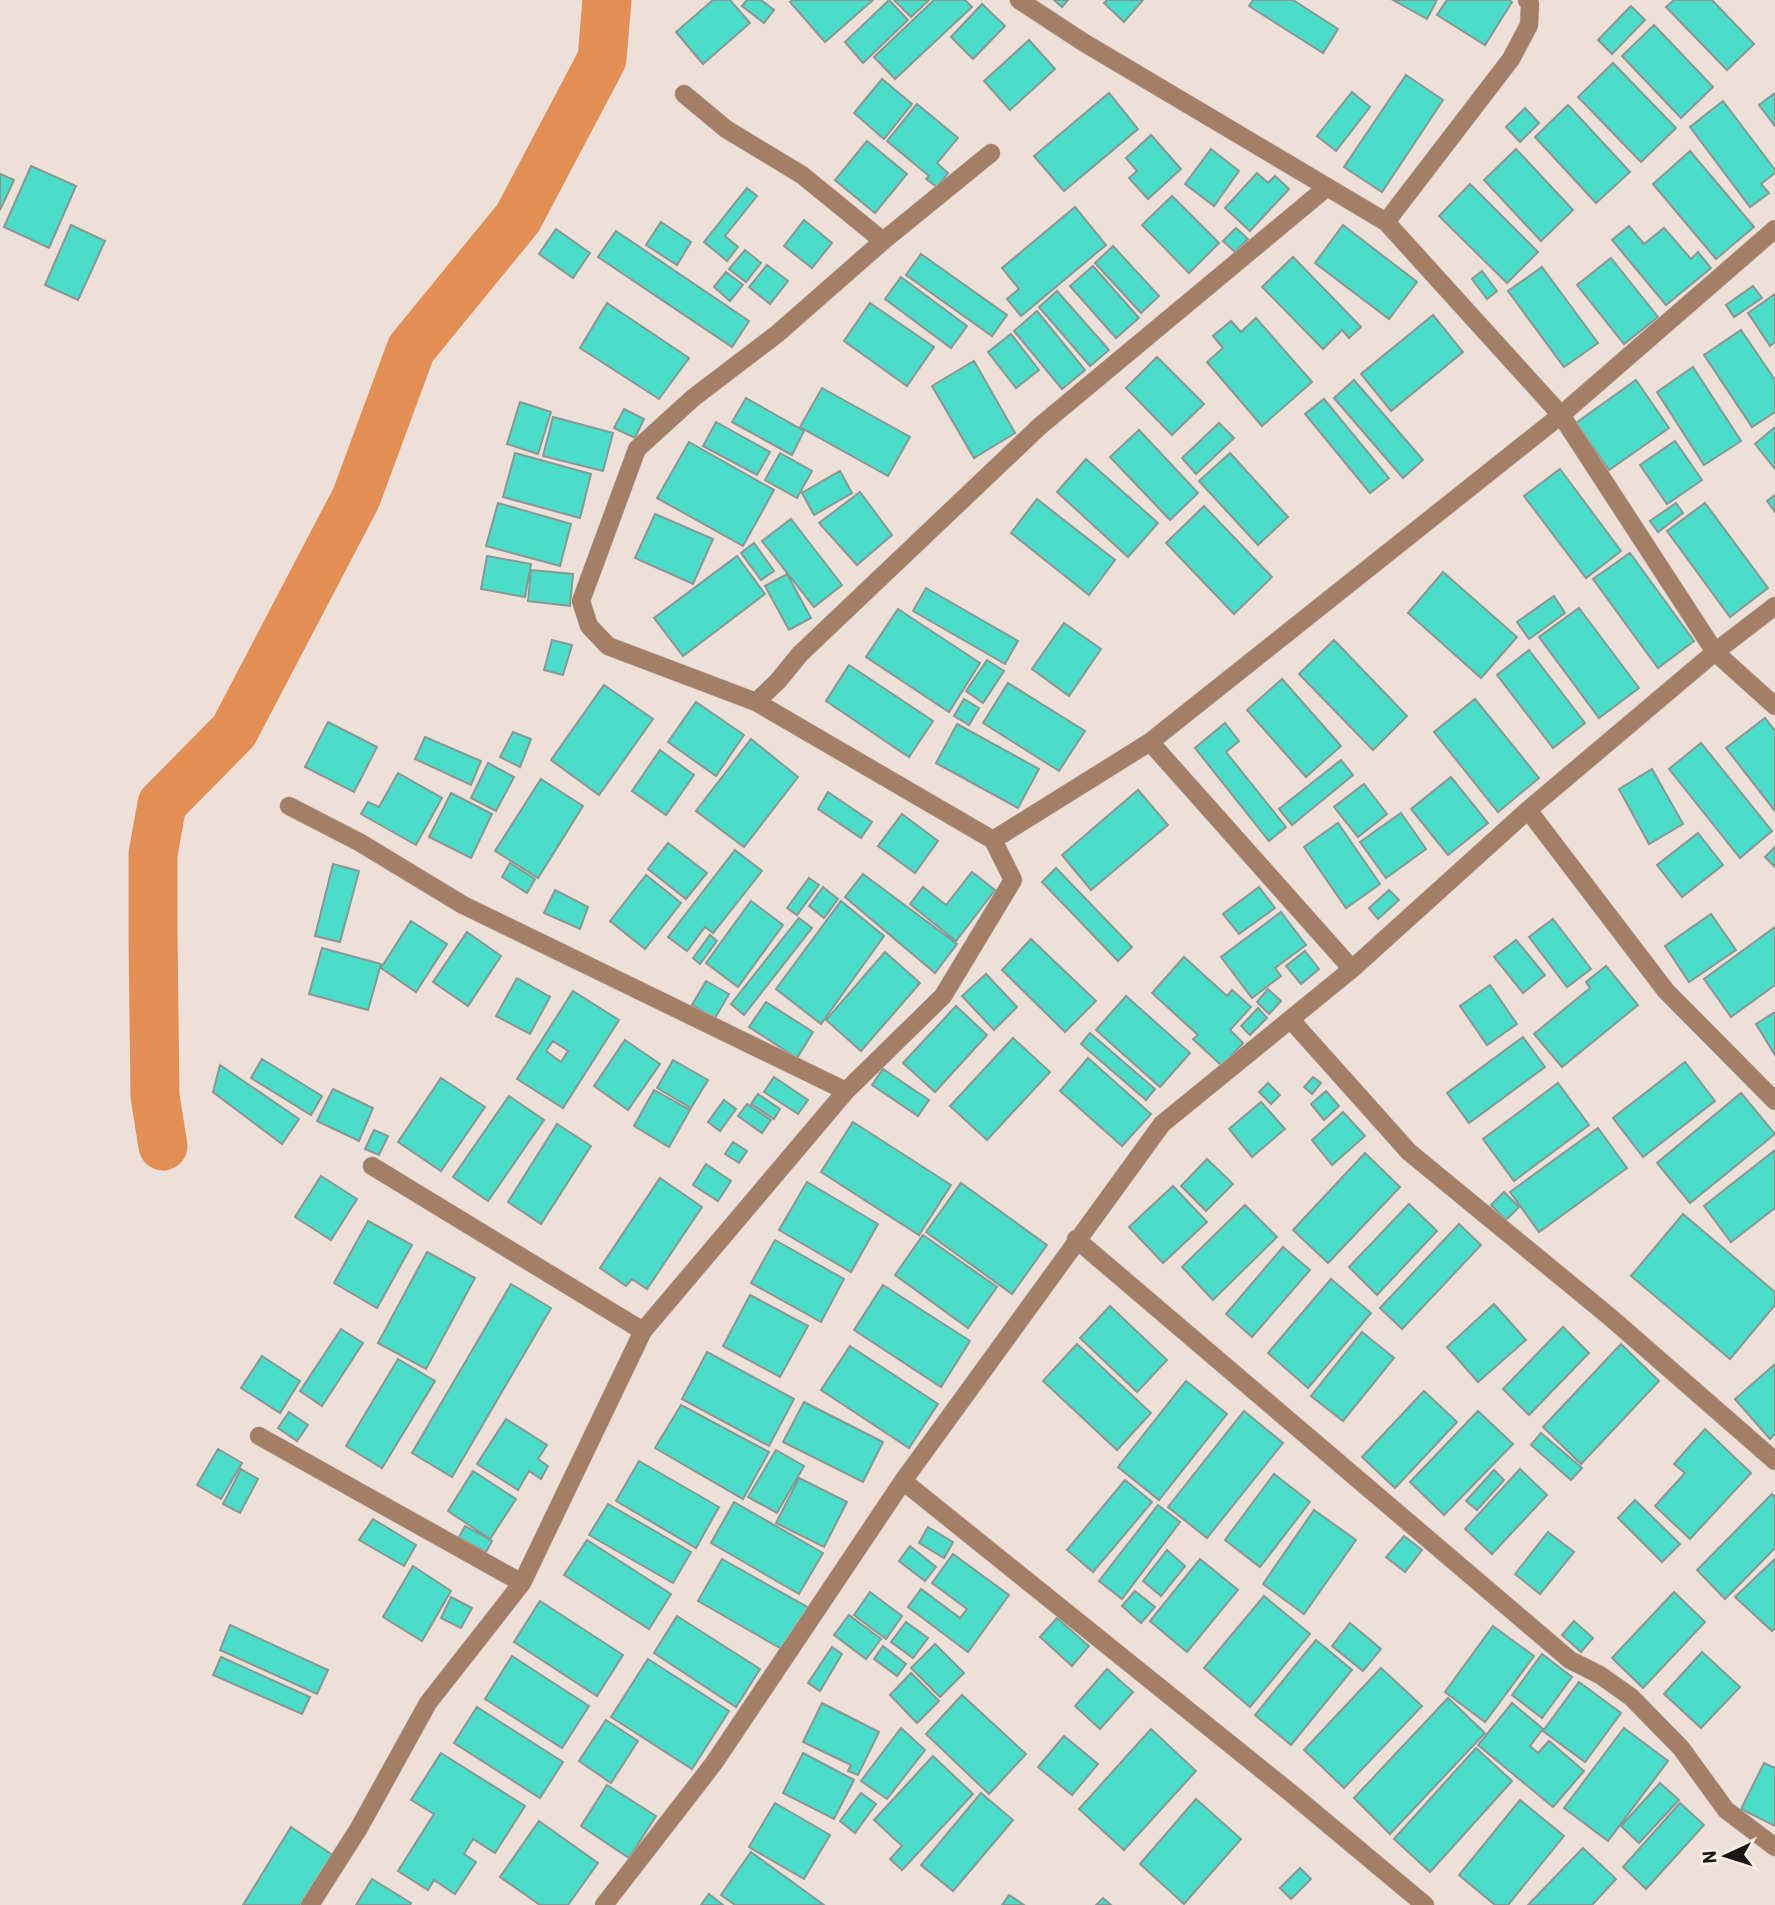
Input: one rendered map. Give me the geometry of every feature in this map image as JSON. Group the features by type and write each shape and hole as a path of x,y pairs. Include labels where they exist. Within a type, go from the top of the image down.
{"street":[{"path":"1019,0 1083,42 1385,222 1561,415 1715,652 1775,706"},
{"path":"1385,222 1511,59 1529,25 1530,4 1527,0"},
{"path":"684,94 726,130 802,175 883,241"},
{"path":"310,1905 359,1828 428,1703 522,1583 643,1331 846,1091 943,996 1013,880 993,840 756,702 608,646 589,626 581,601 637,449 693,398 777,334 883,241 991,153"},
{"path":"756,702 800,654 1040,426 1326,188"},
{"path":"993,840 1150,742 1561,415 1775,229"},
{"path":"604,1905 714,1763 903,1480 1162,1124 1292,1020 1528,810 1715,652 1775,606"},
{"path":"1150,742 1352,969"},
{"path":"289,806 359,842 463,905 846,1091"},
{"path":"1528,810 1666,990 1775,1101"},
{"path":"1292,1020 1409,1152 1610,1317 1775,1461"},
{"path":"372,1166 643,1331"},
{"path":"1076,1240 1570,1661 1601,1675 1630,1697 1681,1748 1726,1810 1775,1847"},
{"path":"260,1436 522,1583"},
{"path":"903,1480 1292,1794 1425,1905"}],"building":[{"path":"713,0 730,0 750,23 703,64 676,32"},
{"path":"747,0 761,0 774,10 764,23 742,6"},
{"path":"873,0 825,42 790,2"},
{"path":"889,0 908,20 863,63 845,42"},
{"path":"894,0 929,0 911,17"},
{"path":"934,0 965,0 972,7 895,79 874,57"},
{"path":"1054,0 1068,0 1062,7"},
{"path":"1107,0 1143,0 1124,22 1104,3"},
{"path":"1253,0 1293,0 1338,29 1323,53 1249,6"},
{"path":"1393,0 1437,0 1427,19"},
{"path":"1447,0 1512,2 1485,45 1437,15"},
{"path":"1674,0 1712,0 1754,44 1727,70 1666,7"},
{"path":"982,4 1005,26 973,59 951,37"},
{"path":"1631,6 1645,20 1612,54 1598,40"},
{"path":"1654,25 1713,87 1681,118 1622,56"},
{"path":"1029,40 1055,69 1010,110 984,81"},
{"path":"1613,63 1676,128 1641,162 1578,97"},
{"path":"1406,75 1443,100 1382,192 1344,167"},
{"path":"882,79 912,104 884,139 854,113"},
{"path":"1352,92 1370,107 1336,151 1317,136"},
{"path":"1109,93 1138,129 1064,191 1034,156"},
{"path":"1775,93 1775,126 1759,105"},
{"path":"1723,101 1775,170 1775,173 1761,184 1769,193 1750,207 1690,127"},
{"path":"917,104 958,138 937,163 948,173 937,187 926,179 929,176 887,141"},
{"path":"1568,105 1630,172 1596,203 1535,137"},
{"path":"1525,108 1539,123 1520,142 1506,127"},
{"path":"1151,135 1181,169 1148,199 1129,178 1137,171 1126,158"},
{"path":"867,141 907,174 875,213 835,180"},
{"path":"1211,149 1239,171 1214,206 1185,184"},
{"path":"1516,149 1573,210 1541,241 1484,180"},
{"path":"1690,151 1754,227 1716,259 1653,184"},
{"path":"31,166 76,186 49,248 4,227"},
{"path":"1257,173 1268,183 1275,176 1289,189 1250,231 1225,208"},
{"path":"0,174 14,180 0,210"},
{"path":"1470,184 1538,252 1507,283 1439,216"},
{"path":"747,188 757,196 725,236 738,247 727,261 704,242"},
{"path":"1172,196 1219,243 1189,273 1142,225"},
{"path":"1075,207 1106,245 1021,316 1007,299 1019,289 1002,268"},
{"path":"804,220 832,243 812,268 784,246"},
{"path":"661,222 691,242 677,265 646,245"},
{"path":"71,225 105,241 78,300 45,285"},
{"path":"1343,225 1417,282 1389,319 1315,263"},
{"path":"1629,226 1644,244 1664,228 1691,259 1698,252 1711,268 1666,305 1612,240"},
{"path":"1236,228 1248,239 1235,252 1223,241"},
{"path":"556,229 590,253 573,278 539,254"},
{"path":"616,231 749,321 732,347 598,257"},
{"path":"1113,246 1159,296 1141,313 1095,263"},
{"path":"745,250 761,263 746,282 729,269"},
{"path":"921,254 1007,315 992,336 906,275"},
{"path":"1293,257 1361,327 1349,338 1342,330 1323,349 1262,287"},
{"path":"1611,258 1658,317 1624,344 1577,285"},
{"path":"767,265 788,281 770,304 749,287"},
{"path":"1093,266 1139,318 1116,338 1070,286"},
{"path":"1542,267 1598,343 1564,367 1508,291"},
{"path":"1482,271 1497,291 1487,299 1472,279"},
{"path":"726,272 743,285 730,301 714,287"},
{"path":"901,277 967,326 951,348 885,299"},
{"path":"1753,286 1762,298 1734,317 1726,305"},
{"path":"1057,291 1109,350 1090,366 1039,307"},
{"path":"1775,294 1775,342 1770,346 1748,313"},
{"path":"607,303 689,358 659,399 580,348"},
{"path":"870,303 934,347 907,386 844,341"},
{"path":"1037,311 1085,370 1062,389 1014,331"},
{"path":"1433,315 1463,352 1391,411 1361,374"},
{"path":"1256,318 1312,382 1262,426 1207,362 1223,348 1213,336 1231,321 1241,332"},
{"path":"1741,330 1775,380 1775,412 1752,427 1704,355"},
{"path":"1011,334 1039,370 1016,388 988,352"},
{"path":"1157,357 1204,404 1172,435 1126,388"},
{"path":"974,361 1015,433 974,458 932,386"},
{"path":"1693,367 1741,441 1704,465 1657,392"},
{"path":"1354,380 1423,460 1403,478 1334,398"},
{"path":"1636,380 1669,428 1609,470 1576,423"},
{"path":"822,388 910,437 888,476 800,427"},
{"path":"746,398 804,431 792,455 732,422"},
{"path":"1324,399 1389,478 1370,493 1305,414"},
{"path":"520,402 551,412 538,454 507,444"},
{"path":"624,409 644,419 635,438 614,428"},
{"path":"553,417 613,433 603,471 543,456"},
{"path":"716,422 770,452 757,475 703,446"},
{"path":"1219,423 1234,438 1196,474 1182,458"},
{"path":"1775,427 1775,469 1755,444"},
{"path":"1139,430 1198,493 1170,520 1110,457"},
{"path":"1675,441 1702,480 1667,504 1640,465"},
{"path":"689,442 774,490 743,546 657,498"},
{"path":"515,453 591,474 580,518 503,497"},
{"path":"780,453 812,471 797,498 765,480"},
{"path":"1230,453 1288,517 1258,545 1199,481"},
{"path":"1086,459 1158,523 1128,557 1057,492"},
{"path":"1560,469 1621,551 1586,578 1524,496"},
{"path":"840,471 852,493 814,515 802,493"},
{"path":"860,492 892,535 857,565 819,523"},
{"path":"1775,495 1775,512 1767,501"},
{"path":"1037,499 1115,560 1089,595 1011,533"},
{"path":"498,503 571,524 560,566 486,546"},
{"path":"1676,503 1683,513 1658,532 1650,521"},
{"path":"1705,503 1768,588 1730,617 1667,531"},
{"path":"1204,506 1272,577 1234,614 1166,543"},
{"path":"655,514 713,539 693,584 635,558"},
{"path":"791,519 842,585 814,607 762,541"},
{"path":"754,543 774,571 761,580 741,553"},
{"path":"1630,553 1694,641 1658,668 1593,579"},
{"path":"487,556 531,564 525,597 481,589"},
{"path":"737,556 765,594 683,656 654,618"},
{"path":"531,570 573,574 570,606 528,601"},
{"path":"1443,572 1517,637 1481,678 1408,613"},
{"path":"787,574 811,618 789,630 765,586"},
{"path":"926,588 1018,641 1005,664 913,611"},
{"path":"1554,596 1565,613 1529,639 1517,622"},
{"path":"1579,608 1639,688 1599,718 1539,637"},
{"path":"898,609 980,663 949,712 866,657"},
{"path":"1064,623 1101,649 1069,696 1032,669"},
{"path":"552,640 572,645 563,675 544,670"},
{"path":"1334,640 1407,716 1373,750 1299,674"},
{"path":"1529,650 1585,723 1553,748 1497,675"},
{"path":"987,660 1004,671 983,703 966,691"},
{"path":"849,665 933,721 909,757 826,701"},
{"path":"1282,679 1341,746 1306,777 1247,710"},
{"path":"1008,683 1085,731 1059,771 983,723"},
{"path":"604,685 653,719 599,795 551,760"},
{"path":"964,699 979,708 969,725 954,716"},
{"path":"1475,699 1539,778 1498,812 1434,732"},
{"path":"696,702 744,735 716,776 668,742"},
{"path":"1765,718 1775,731 1775,811 1726,748"},
{"path":"328,722 377,747 354,792 305,767"},
{"path":"1225,723 1239,741 1226,752 1286,827 1269,841 1195,748"},
{"path":"957,724 1039,769 1018,808 936,763"},
{"path":"513,732 531,739 520,767 500,757"},
{"path":"425,737 481,761 471,785 415,759"},
{"path":"751,739 798,777 744,847 696,811"},
{"path":"1701,743 1772,831 1740,858 1669,769"},
{"path":"660,750 694,775 666,815 632,791"},
{"path":"1341,760 1353,775 1292,825 1279,809"},
{"path":"488,763 514,777 496,811 471,798"},
{"path":"1652,769 1683,824 1649,844 1619,789"},
{"path":"398,773 442,798 416,845 361,814 368,802 379,807"},
{"path":"1451,777 1488,823 1448,855 1411,809"},
{"path":"541,779 583,806 538,878 495,851"},
{"path":"1364,784 1387,814 1358,837 1334,807"},
{"path":"1138,790 1168,825 1091,890 1062,855"},
{"path":"828,792 872,822 861,838 818,809"},
{"path":"451,793 492,814 471,858 429,837"},
{"path":"1401,813 1426,849 1386,878 1360,842"},
{"path":"902,814 938,841 915,873 878,846"},
{"path":"1338,823 1380,884 1346,908 1304,847"},
{"path":"1698,833 1723,865 1682,897 1657,865"},
{"path":"668,843 707,873 686,899 648,869"},
{"path":"1775,847 1775,867 1765,857"},
{"path":"735,850 762,871 713,933 705,927 687,951 668,937"},
{"path":"510,863 535,879 527,893 502,877"},
{"path":"333,864 359,871 340,942 315,936"},
{"path":"1056,868 1132,947 1118,961 1042,882"},
{"path":"972,872 995,890 956,941 910,904 923,887 946,905"},
{"path":"863,874 957,944 935,973 845,897"},
{"path":"646,875 681,903 645,949 610,921"},
{"path":"809,878 819,885 797,915 787,908"},
{"path":"823,887 838,899 824,918 809,906"},
{"path":"1259,887 1275,908 1239,934 1223,914"},
{"path":"555,890 588,907 580,929 544,913"},
{"path":"1389,890 1399,900 1378,919 1369,908"},
{"path":"751,901 783,925 738,987 706,963"},
{"path":"841,901 884,936 821,1024 776,989"},
{"path":"1281,912 1306,945 1275,968 1281,976 1252,998 1221,957"},
{"path":"1711,914 1736,950 1689,982 1665,946"},
{"path":"799,918 812,928 744,1015 731,1004"},
{"path":"1553,919 1591,969 1567,987 1529,937"},
{"path":"411,921 447,944 416,992 381,968"},
{"path":"1775,927 1775,985 1731,1017 1704,979"},
{"path":"467,932 501,956 468,1006 433,982"},
{"path":"710,935 717,941 700,964 693,958"},
{"path":"1031,939 1096,1001 1065,1032 1002,970"},
{"path":"1516,940 1545,975 1523,993 1494,957"},
{"path":"322,948 381,964 368,1010 309,994"},
{"path":"1305,951 1319,969 1301,984 1286,966"},
{"path":"885,952 920,983 861,1051 826,1020"},
{"path":"1184,957 1227,996 1232,990 1251,1007 1230,1030 1243,1043 1222,1066 1193,1039 1198,1035 1152,993"},
{"path":"1606,966 1638,1005 1562,1067 1534,1034 1590,988 1586,982"},
{"path":"986,974 1017,1007 994,1030 962,996"},
{"path":"517,978 550,997 530,1034 496,1016"},
{"path":"706,981 729,994 715,1018 692,1005"},
{"path":"1490,985 1517,1024 1487,1045 1460,1006"},
{"path":"1268,989 1281,1001 1269,1014 1257,1002"},
{"path":"573,991 619,1020 563,1108 517,1079","holes":["553,1041 568,1051 561,1062 546,1051"]},
{"path":"1126,996 1190,1053 1160,1087 1096,1030"},
{"path":"766,1002 813,1032 797,1058 749,1027"},
{"path":"956,1006 987,1035 935,1092 903,1063"},
{"path":"1258,1008 1267,1018 1250,1035 1241,1026"},
{"path":"1775,1012 1775,1055 1756,1024"},
{"path":"1090,1033 1155,1089 1146,1100 1081,1044"},
{"path":"1523,1037 1545,1067 1469,1123 1447,1093"},
{"path":"1013,1038 1050,1072 987,1140 950,1106"},
{"path":"625,1040 660,1064 628,1110 594,1086"},
{"path":"1088,1058 1151,1114 1122,1146 1060,1091"},
{"path":"262,1059 322,1096 311,1115 251,1078"},
{"path":"673,1060 708,1080 691,1108 657,1088"},
{"path":"1685,1062 1715,1101 1643,1157 1613,1118"},
{"path":"220,1065 299,1119 282,1144 213,1092"},
{"path":"883,1069 929,1100 918,1116 872,1085"},
{"path":"774,1077 808,1100 798,1114 764,1092"},
{"path":"1313,1077 1321,1083 1312,1094 1304,1087"},
{"path":"441,1078 485,1107 441,1171 398,1142"},
{"path":"1268,1083 1280,1095 1271,1104 1259,1092"},
{"path":"1558,1083 1589,1125 1514,1181 1483,1139"},
{"path":"333,1089 373,1108 359,1141 317,1121"},
{"path":"654,1090 690,1110 669,1147 634,1126"},
{"path":"1326,1091 1339,1106 1324,1120 1311,1104"},
{"path":"1741,1093 1775,1134 1690,1203 1657,1163"},
{"path":"758,1094 780,1109 774,1119 751,1104"},
{"path":"509,1096 544,1120 488,1201 453,1177"},
{"path":"724,1100 736,1109 720,1131 708,1122"},
{"path":"1261,1102 1285,1129 1252,1157 1229,1129"},
{"path":"747,1104 771,1120 762,1133 738,1116"},
{"path":"1343,1112 1365,1136 1332,1165 1312,1140"},
{"path":"853,1122 951,1185 919,1235 821,1172"},
{"path":"557,1124 591,1146 541,1224 508,1202"},
{"path":"1598,1128 1627,1168 1539,1232 1510,1192"},
{"path":"374,1130 388,1136 379,1155 365,1149"},
{"path":"733,1142 747,1151 739,1163 725,1154"},
{"path":"1775,1150 1775,1208 1731,1242 1704,1206"},
{"path":"1365,1153 1400,1187 1328,1263 1293,1230"},
{"path":"1207,1159 1233,1184 1206,1211 1181,1186"},
{"path":"706,1164 731,1181 718,1201 693,1185"},
{"path":"321,1176 357,1199 331,1240 295,1217"},
{"path":"660,1178 702,1207 647,1289 632,1279 626,1286 600,1268"},
{"path":"807,1182 878,1224 851,1272 779,1230"},
{"path":"961,1183 1047,1245 1012,1294 926,1232"},
{"path":"1173,1186 1207,1222 1163,1263 1129,1227"},
{"path":"1504,1192 1519,1207 1506,1220 1491,1205"},
{"path":"1409,1204 1437,1231 1377,1295 1349,1267"},
{"path":"1245,1205 1277,1237 1213,1300 1182,1267"},
{"path":"1683,1214 1775,1292 1775,1305 1730,1359 1631,1276"},
{"path":"368,1221 412,1245 377,1308 334,1283"},
{"path":"1459,1224 1481,1245 1402,1329 1380,1308"},
{"path":"923,1235 997,1287 968,1328 895,1275"},
{"path":"775,1240 844,1279 821,1322 751,1283"},
{"path":"1283,1247 1310,1270 1252,1337 1226,1314"},
{"path":"427,1252 475,1278 426,1369 378,1343"},
{"path":"1331,1279 1371,1313 1308,1388 1268,1353"},
{"path":"511,1284 551,1308 452,1477 412,1453"},
{"path":"883,1285 970,1341 941,1387 854,1330"},
{"path":"750,1295 808,1326 780,1377 723,1346"},
{"path":"1494,1304 1526,1340 1478,1382 1447,1347"},
{"path":"1110,1306 1167,1360 1137,1392 1080,1338"},
{"path":"1563,1327 1589,1353 1529,1415 1503,1389"},
{"path":"341,1329 363,1343 322,1406 300,1391"},
{"path":"1362,1332 1394,1358 1343,1421 1311,1396"},
{"path":"1077,1344 1151,1413 1117,1450 1043,1381"},
{"path":"1621,1344 1659,1381 1581,1464 1543,1427"},
{"path":"850,1346 938,1404 909,1448 821,1390"},
{"path":"707,1352 794,1399 769,1446 682,1399"},
{"path":"262,1356 300,1381 280,1413 241,1388"},
{"path":"398,1359 435,1381 382,1468 346,1446"},
{"path":"1775,1364 1775,1434 1770,1439 1735,1399"},
{"path":"1186,1381 1227,1414 1159,1500 1118,1467"},
{"path":"1424,1391 1457,1422 1395,1488 1362,1457"},
{"path":"804,1402 883,1442 863,1482 783,1442"},
{"path":"681,1405 769,1452 743,1499 655,1448"},
{"path":"1244,1411 1283,1443 1207,1538 1168,1507"},
{"path":"1478,1411 1513,1444 1444,1515 1410,1482"},
{"path":"289,1412 308,1425 297,1441 278,1428"},
{"path":"506,1419 547,1445 538,1459 548,1466 541,1479 529,1471 518,1490 477,1464"},
{"path":"1705,1429 1751,1473 1690,1539 1655,1506 1685,1473 1674,1464"},
{"path":"1541,1433 1582,1468 1571,1480 1531,1445"},
{"path":"218,1449 242,1463 221,1499 197,1485"},
{"path":"776,1450 804,1466 777,1513 748,1497"},
{"path":"639,1461 719,1507 696,1548 616,1501"},
{"path":"241,1469 258,1479 240,1513 223,1504"},
{"path":"1520,1469 1547,1495 1492,1554 1465,1529"},
{"path":"1494,1470 1504,1480 1477,1510 1466,1501"},
{"path":"473,1471 516,1499 490,1539 448,1511"},
{"path":"1274,1474 1310,1502 1260,1567 1225,1540"},
{"path":"799,1478 847,1502 824,1547 776,1523"},
{"path":"1125,1480 1152,1502 1093,1572 1067,1550"},
{"path":"1772,1494 1775,1497 1775,1548 1725,1599 1697,1570"},
{"path":"1635,1500 1680,1544 1662,1562 1618,1518"},
{"path":"734,1502 823,1553 799,1594 711,1543"},
{"path":"608,1504 691,1552 673,1583 589,1535"},
{"path":"1158,1505 1180,1522 1122,1599 1099,1581"},
{"path":"1314,1510 1356,1540 1304,1614 1263,1584"},
{"path":"373,1519 416,1545 404,1566 359,1540"},
{"path":"465,1526 492,1541 486,1552 459,1537"},
{"path":"928,1527 953,1542 944,1558 919,1543"},
{"path":"1548,1532 1574,1552 1540,1594 1515,1574"},
{"path":"1404,1536 1422,1550 1405,1572 1386,1557"},
{"path":"587,1540 671,1594 649,1629 564,1575"},
{"path":"910,1546 936,1567 925,1581 899,1561"},
{"path":"1167,1550 1185,1566 1161,1596 1143,1581"},
{"path":"953,1554 1009,1595 968,1652 908,1607 921,1589 960,1618 967,1609 932,1583"},
{"path":"722,1559 809,1608 785,1651 698,1601"},
{"path":"1200,1559 1238,1590 1187,1652 1150,1621"},
{"path":"1775,1559 1775,1628 1772,1631 1735,1597"},
{"path":"413,1566 451,1591 422,1641 383,1617"},
{"path":"1135,1591 1155,1607 1141,1623 1122,1606"},
{"path":"870,1592 902,1616 886,1639 854,1615"},
{"path":"1674,1592 1705,1622 1643,1688 1612,1658"},
{"path":"1264,1596 1310,1634 1250,1707 1204,1668"},
{"path":"451,1597 472,1608 461,1628 441,1618"},
{"path":"540,1601 623,1655 597,1696 514,1642"},
{"path":"849,1615 881,1639 866,1659 834,1635"},
{"path":"677,1616 760,1669 736,1707 654,1653"},
{"path":"1057,1618 1089,1646 1072,1666 1040,1637"},
{"path":"1574,1621 1593,1638 1581,1652 1562,1635"},
{"path":"906,1622 928,1638 913,1658 891,1642"},
{"path":"1350,1623 1381,1649 1363,1671 1332,1646"},
{"path":"230,1625 328,1670 317,1694 220,1650"},
{"path":"1493,1626 1534,1656 1485,1722 1445,1692"},
{"path":"1316,1640 1352,1670 1291,1745 1255,1715"},
{"path":"935,1644 964,1673 940,1697 911,1668"},
{"path":"883,1646 906,1664 897,1676 874,1659"},
{"path":"832,1647 842,1654 820,1691 808,1683"},
{"path":"1702,1652 1740,1687 1701,1728 1664,1694"},
{"path":"1542,1654 1572,1677 1542,1718 1512,1695"},
{"path":"512,1656 589,1706 562,1748 485,1699"},
{"path":"221,1657 310,1697 302,1714 213,1675"},
{"path":"648,1659 729,1711 692,1769 611,1717"},
{"path":"1381,1668 1422,1706 1344,1788 1304,1750"},
{"path":"1107,1669 1133,1692 1100,1729 1075,1706"},
{"path":"911,1673 939,1701 917,1723 890,1695"},
{"path":"1579,1682 1621,1713 1585,1762 1543,1731"},
{"path":"962,1695 1026,1754 989,1794 926,1734"},
{"path":"1448,1698 1485,1733 1390,1834 1354,1798"},
{"path":"822,1703 879,1732 858,1775 848,1771 851,1765 803,1742"},
{"path":"1512,1703 1543,1729 1530,1746 1538,1753 1549,1741 1584,1771 1553,1807 1478,1745"},
{"path":"477,1707 563,1762 540,1798 454,1743"},
{"path":"606,1720 638,1741 611,1783 579,1761"},
{"path":"901,1728 925,1750 887,1799 861,1781"},
{"path":"1624,1728 1668,1761 1608,1841 1564,1808"},
{"path":"1151,1729 1196,1771 1124,1850 1079,1809"},
{"path":"1064,1736 1098,1764 1072,1795 1038,1767"},
{"path":"1476,1748 1512,1781 1430,1872 1394,1839"},
{"path":"441,1753 525,1806 495,1853 473,1839 464,1854 476,1862 455,1894 434,1880 428,1890 398,1871 434,1814 411,1800"},
{"path":"803,1753 854,1780 834,1819 783,1793"},
{"path":"933,1756 973,1794 902,1870 890,1859 902,1846 874,1820"},
{"path":"1764,1763 1775,1768 1775,1826 1741,1809"},
{"path":"1660,1783 1679,1800 1639,1843 1621,1826"},
{"path":"607,1785 656,1816 629,1858 581,1826"},
{"path":"861,1793 876,1804 855,1833 840,1821"},
{"path":"981,1793 1013,1820 953,1891 921,1865"},
{"path":"1196,1799 1241,1839 1184,1904 1140,1864"},
{"path":"1520,1800 1564,1836 1508,1905 1495,1905 1459,1875"},
{"path":"775,1803 830,1835 804,1879 749,1847"},
{"path":"1680,1803 1704,1825 1646,1889 1623,1867"},
{"path":"539,1821 598,1863 568,1905 540,1905 500,1877"},
{"path":"291,1827 334,1856 302,1905 243,1905"},
{"path":"1583,1848 1616,1879 1592,1905 1528,1905"},
{"path":"751,1852 824,1905 735,1905 721,1895"},
{"path":"1300,1868 1311,1879 1291,1899 1280,1888"},
{"path":"372,1879 411,1903 410,1905 356,1905"},
{"path":"709,1894 723,1905 701,1905"},
{"path":"1009,1895 1024,1905 1002,1905"},
{"path":"1103,1898 1111,1905 1096,1905"}],"waterway":[{"path":"163,1146 155,1096 153,937 153,854 162,804 234,731 356,498 411,349 518,218 602,59 607,0"}]}
